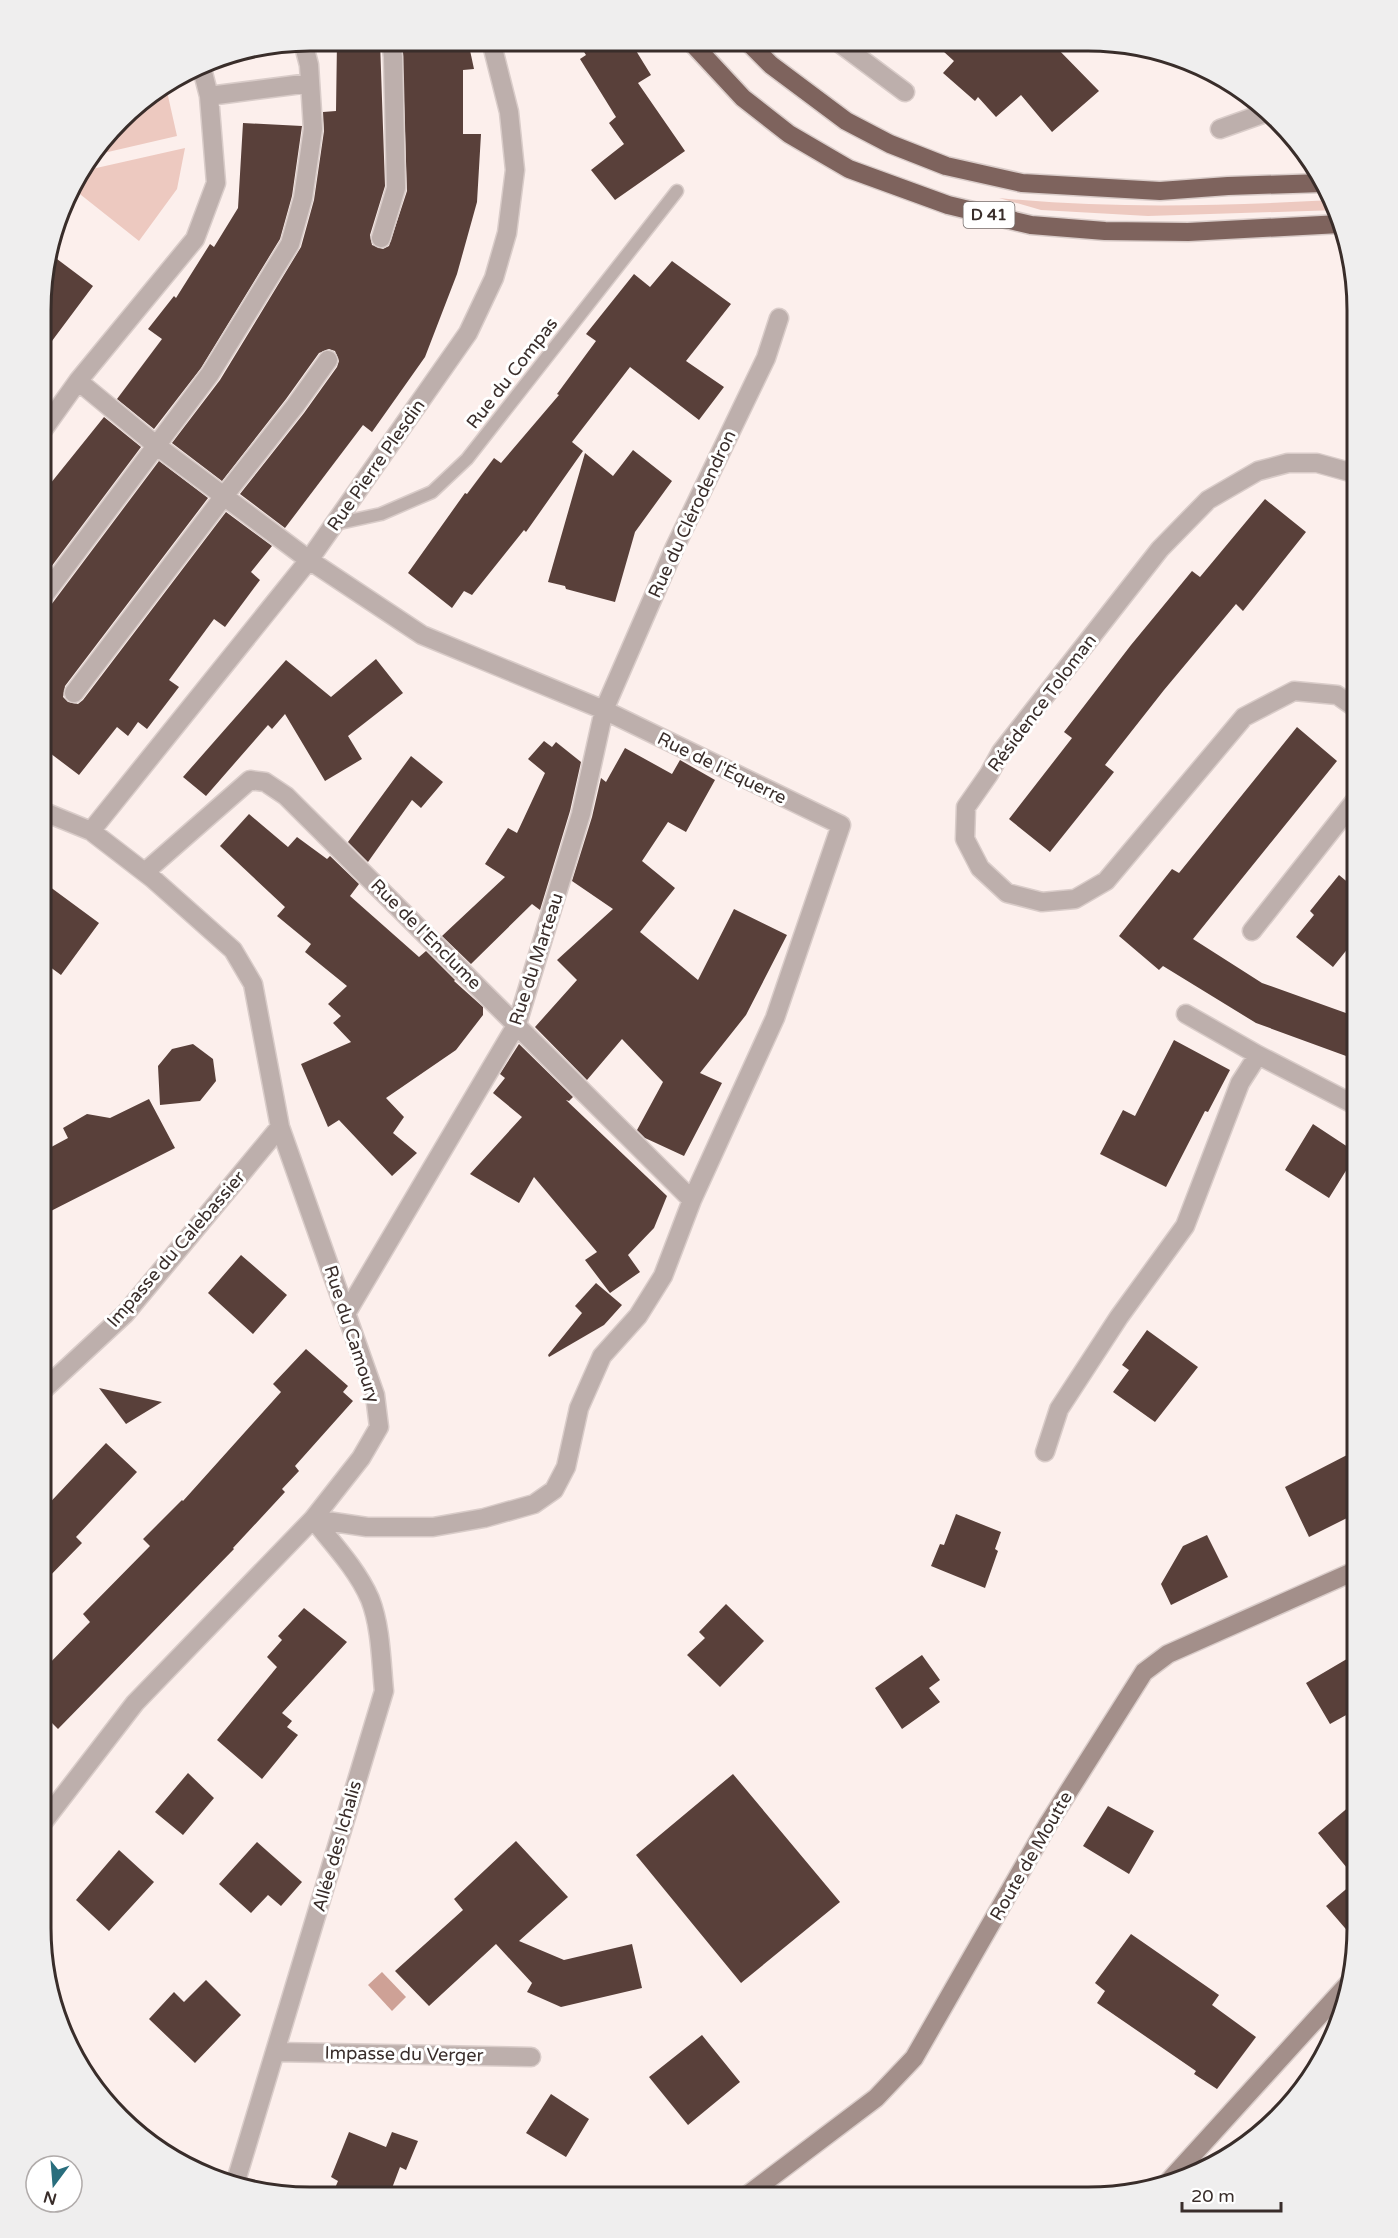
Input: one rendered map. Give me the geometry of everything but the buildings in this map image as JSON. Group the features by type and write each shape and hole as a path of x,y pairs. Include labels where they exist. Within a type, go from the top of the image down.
{"highway":[{"name":"D 41","path":"699,51 743,98 789,134 849,169 948,204 1031,225 1105,231 1188,232 1332,224"},
{"name":"D 41","path":"757,51 846,121 890,144 946,166 1022,183 1160,191 1313,183"}],"main road":[{"name":"Route de Moutte","path":"758,2187 876,2098 914,2058 1048,1824 1144,1672 1168,1654 1347,1574"},
{"path":"1179,2170 1338,1995"}],"street":[{"path":"51,586 210,374 290,244 303,198 313,129 309,65 305,51"},
{"path":"381,238 396,188 392,51"},
{"name":"Rue Pierre Plesdin","path":"91,831 309,560 468,333 494,278 507,233 515,170 509,112 494,51"},
{"path":"850,51 905,92"},
{"path":"51,419 78,381 195,239 216,183 209,96 203,75"},
{"path":"209,96 310,83"},
{"path":"1220,129 1259,115"},
{"name":"Rue du Clérodendron","path":"604,710 675,547 766,358 779,318"},
{"path":"74,693 328,360"},
{"name":"Rue de l'Équerre","path":"78,381 157,447 309,560 422,635 604,710 841,825 775,1018 692,1200"},
{"name":"Résidence Toloman","path":"1347,471 1317,463 1288,464 1258,471 1208,500 1160,549 1000,752 989,774 966,807 965,839 980,868 1007,893 1042,902 1075,899 1106,881 1244,717 1293,691 1336,695 1347,702"},
{"name":"Rue du Marteau","path":"347,1312 517,1024 582,814 604,710"},
{"name":"Rue de l'Enclume","path":"148,875 250,780 265,782 294,804 692,1200"},
{"path":"1252,931 1347,811"},
{"name":"Rue du Camoury","path":"51,815 91,831 148,875 233,950 253,984 280,1127 375,1395 379,1427 361,1458 313,1519 135,1702 51,1812"},
{"path":"1186,1014 1258,1055 1347,1101"},
{"path":"1046,1452 1059,1409 1119,1317 1185,1226 1240,1083 1258,1055"},
{"name":"Impasse du Calebassier","path":"51,1383 125,1314 280,1127"},
{"path":"313,1519 367,1527 433,1527 484,1518 534,1504 554,1490 566,1467 579,1408 602,1356 638,1316 663,1276 692,1200"},
{"name":"Allée des Ichalis","path":"237,2176 277,2052 384,1691 379,1638 370,1600 352,1567 313,1519"},
{"name":"Impasse du Verger","path":"277,2052 531,2057"}],"lane":[{"name":"Rue du Compas","path":"335,524 381,514 432,492 467,459 676,191"}],"shaded area":[{"path":"168,94 177,136 104,153 139,115"},
{"path":"185,148 177,189 139,241 79,194 93,169"},
{"path":"999,198 1124,205 1249,204 1322,201 1327,210 1148,216 1041,210"},
{"path":"382,1972 406,1997 392,2011 368,1985"}]}
